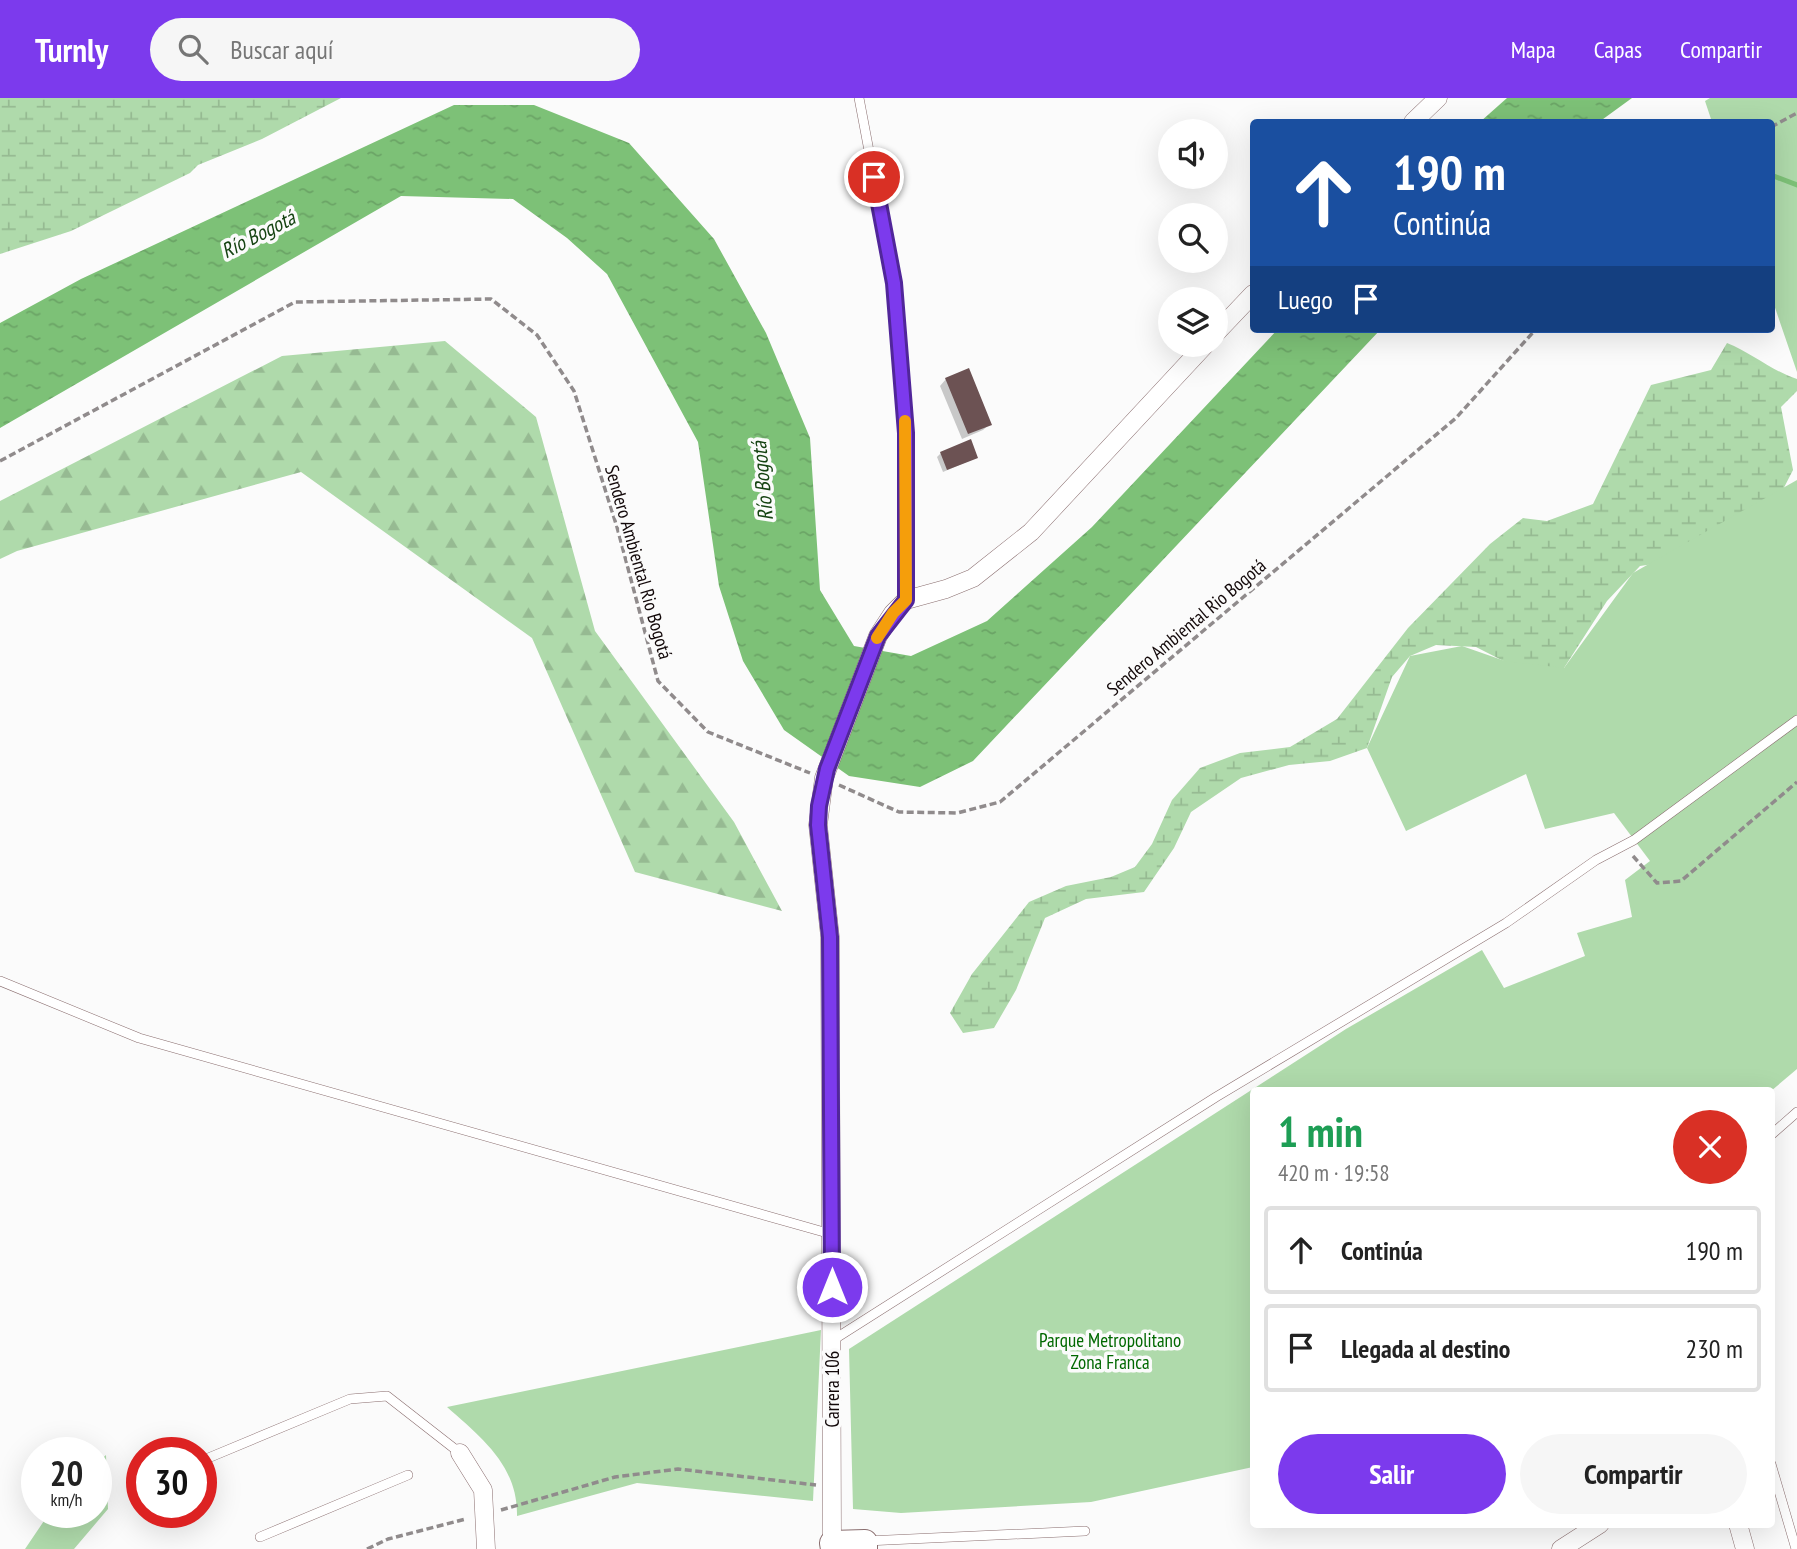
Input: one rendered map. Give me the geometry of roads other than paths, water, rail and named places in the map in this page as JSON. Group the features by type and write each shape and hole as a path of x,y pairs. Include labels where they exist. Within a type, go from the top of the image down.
{"street":[{"path":"1416,119 1438,98"},
{"path":"1228,320 1250,297"},
{"path":"906,600 973,578 1031,532 1194,357"},
{"name":"Carrera 106","path":"833,1546 830,937 818,825 826,774 878,636 906,600"},
{"path":"460,1453 483,1490 486,1549"},
{"path":"1560,1549 1594,1528"},
{"path":"1739,1528 1745,1549"},
{"path":"833,1546 865,1545"}],"lane":[{"path":"859,98 894,283 906,433 906,600"},
{"path":"832,1340 1216,1097 1506,923 1596,860 1634,840 1797,720"},
{"path":"0,981 139,1038 832,1234"},
{"path":"1775,1131 1797,1112"},
{"path":"217,1454 350,1399 387,1395 460,1453"},
{"path":"260,1537 408,1475"},
{"path":"1775,1478 1796,1549"},
{"path":"865,1545 1085,1531"}],"water":[{"path":"1507,98 1632,98 1603,119 1483,119"},
{"name":"Río Bogotá","path":"454,105 534,105 629,143 714,239 766,333 810,438 820,590 854,646 911,656 987,621 1092,527 1274,333 1377,333 973,761 920,787 849,776 784,730 743,661 719,586 698,442 607,274 567,238 513,199 401,196 0,428 0,323 81,279"}],"waterway":[{"path":"1775,177 1797,185"}],"park label":[{"name":"Parque Metropolitano Zona Franca","path":"1110,1351"}]}
